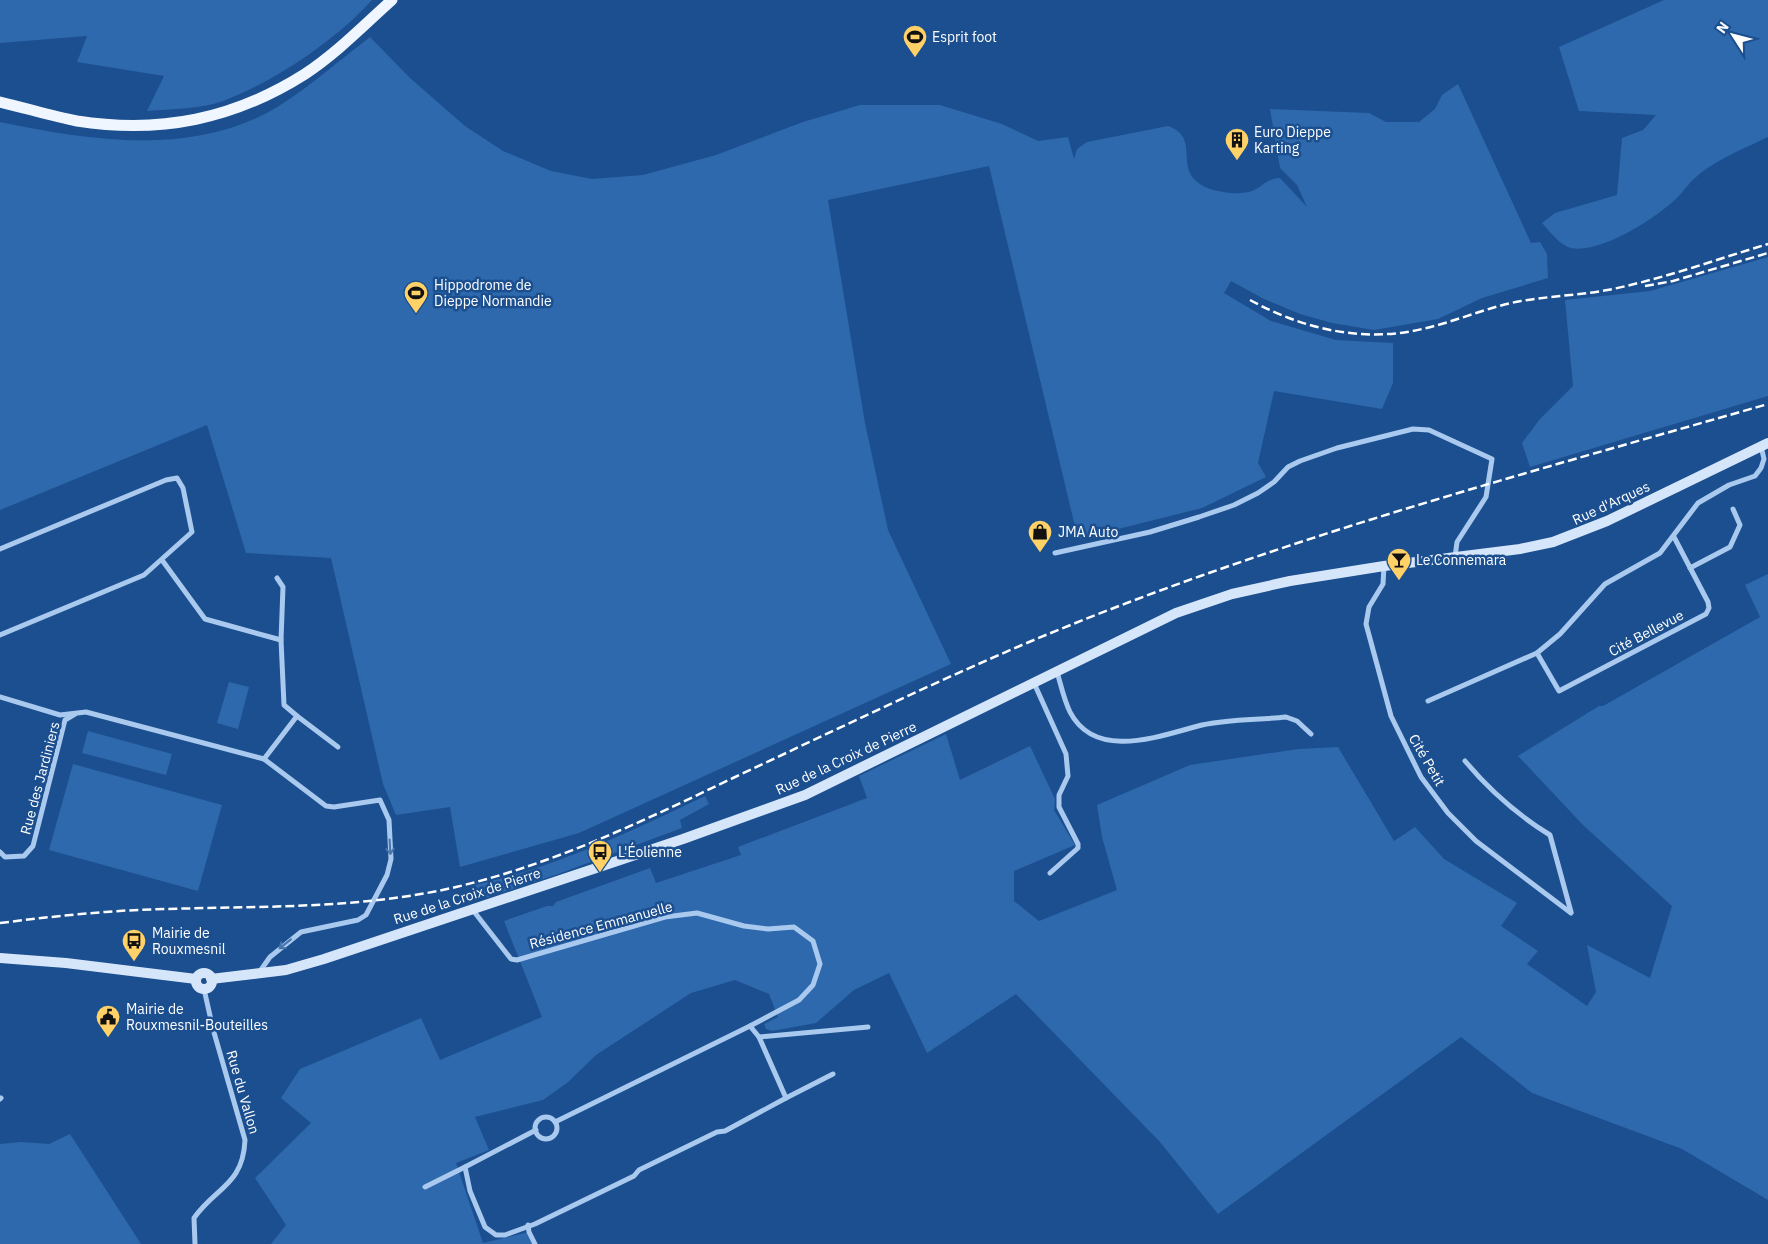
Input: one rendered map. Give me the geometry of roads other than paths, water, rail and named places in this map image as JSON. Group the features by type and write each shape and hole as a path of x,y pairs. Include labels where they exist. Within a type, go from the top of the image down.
{"main road":[{"path":"0,102 76,120 114,126 151,126 190,122 255,100 305,74 332,54 390,0"},
{"name":"Rue d'Arques","path":"1455,558 1520,549 1575,535 1765,445"},
{"name":"Rue de la Croix de Pierre","path":"211,979 257,974 324,959 683,839 805,795 1176,613 1232,594 1384,566 1455,558"},
{"path":"0,958 66,963 196,979 204,973 211,979 211,984 204,988 198,986 196,979"}],"street":[{"path":"1055,553 1150,532 1199,517 1234,505 1258,493 1274,482 1288,467 1300,461 1337,448 1421,428 1492,459 1486,497 1457,542 1455,558"},
{"path":"1428,701 1537,653 1560,634 1604,584 1660,553 1674,538 1685,518 1698,503 1729,486 1755,476 1761,468 1764,459 1765,445"},
{"path":"0,549 173,477 177,478 183,488 192,532 144,575 0,635"},
{"path":"1690,568 1730,547 1740,525 1733,508"},
{"name":"Cité Bellevue","path":"1537,653 1560,691 1706,614 1709,608 1708,602 1674,538"},
{"path":"162,560 204,619 281,640"},
{"name":"Cité Petit","path":"1384,566 1383,584 1369,607 1366,624 1391,716 1421,777 1448,814 1476,842 1571,913 1550,835 1526,820 1503,802 1464,761"},
{"path":"277,578 283,587 281,640 284,705 338,747"},
{"path":"1056,672 1070,712 1077,722 1089,732 1114,742 1134,743 1205,725 1286,718 1297,721 1311,734"},
{"path":"1034,683 1066,754 1068,776 1059,796 1059,807 1078,844 1078,848 1050,873"},
{"path":"0,696 60,714 86,712 264,758 326,806 334,807 380,800 389,820 391,859 387,875 366,915 358,920 301,932 270,957 257,974"},
{"name":"Rue des Jardiniers","path":"0,852 5,857 24,856 33,846 65,720 78,712"},
{"path":"264,758 297,716"},
{"name":"Résidence Emmanuelle","path":"471,909 511,959 517,960 666,917 697,913 752,927 768,929 794,927 814,941 820,964 813,985 799,1000 555,1122"},
{"name":"Rue du Vallon","path":"195,1244 194,1218 205,1204 233,1180 245,1154 246,1140 213,1029 204,988"},
{"path":"750,1026 759,1037 786,1098"},
{"path":"759,1037 868,1027"},
{"path":"464,1167 470,1191 488,1230 496,1235 504,1235 634,1176 639,1170 718,1132 725,1132 833,1074"},
{"name":"Résidence Emmanuelle","path":"548,1117 555,1122 556,1132 551,1138 543,1138 536,1130 536,1124 541,1118 548,1117"},
{"name":"Résidence Emmanuelle","path":"425,1186 536,1130"},
{"path":"528,1225 535,1244"}],"railway":[{"path":"1250,300 1291,319 1334,331 1356,334 1400,333 1434,326 1521,301 1600,291 1644,282 1768,244"},
{"path":"1645,286 1673,281 1768,253"},
{"path":"0,923 125,911 348,903 420,894 492,877 563,854 632,825 949,677 1113,608 1205,574 1391,513 1768,404"}],"place":[{"name":"Esprit foot","path":"915,58"},
{"name":"Euro Dieppe Karting","path":"1237,161"},
{"name":"Hippodrome de Dieppe Normandie","path":"416,314"},
{"name":"JMA Auto","path":"1040,553"},
{"name":"Le Connemara","path":"1399,581"},
{"name":"L'Éolienne","path":"600,873"},
{"name":"Mairie de Rouxmesnil","path":"134,962"},
{"name":"Mairie de Rouxmesnil-Bouteilles","path":"108,1038"}]}
